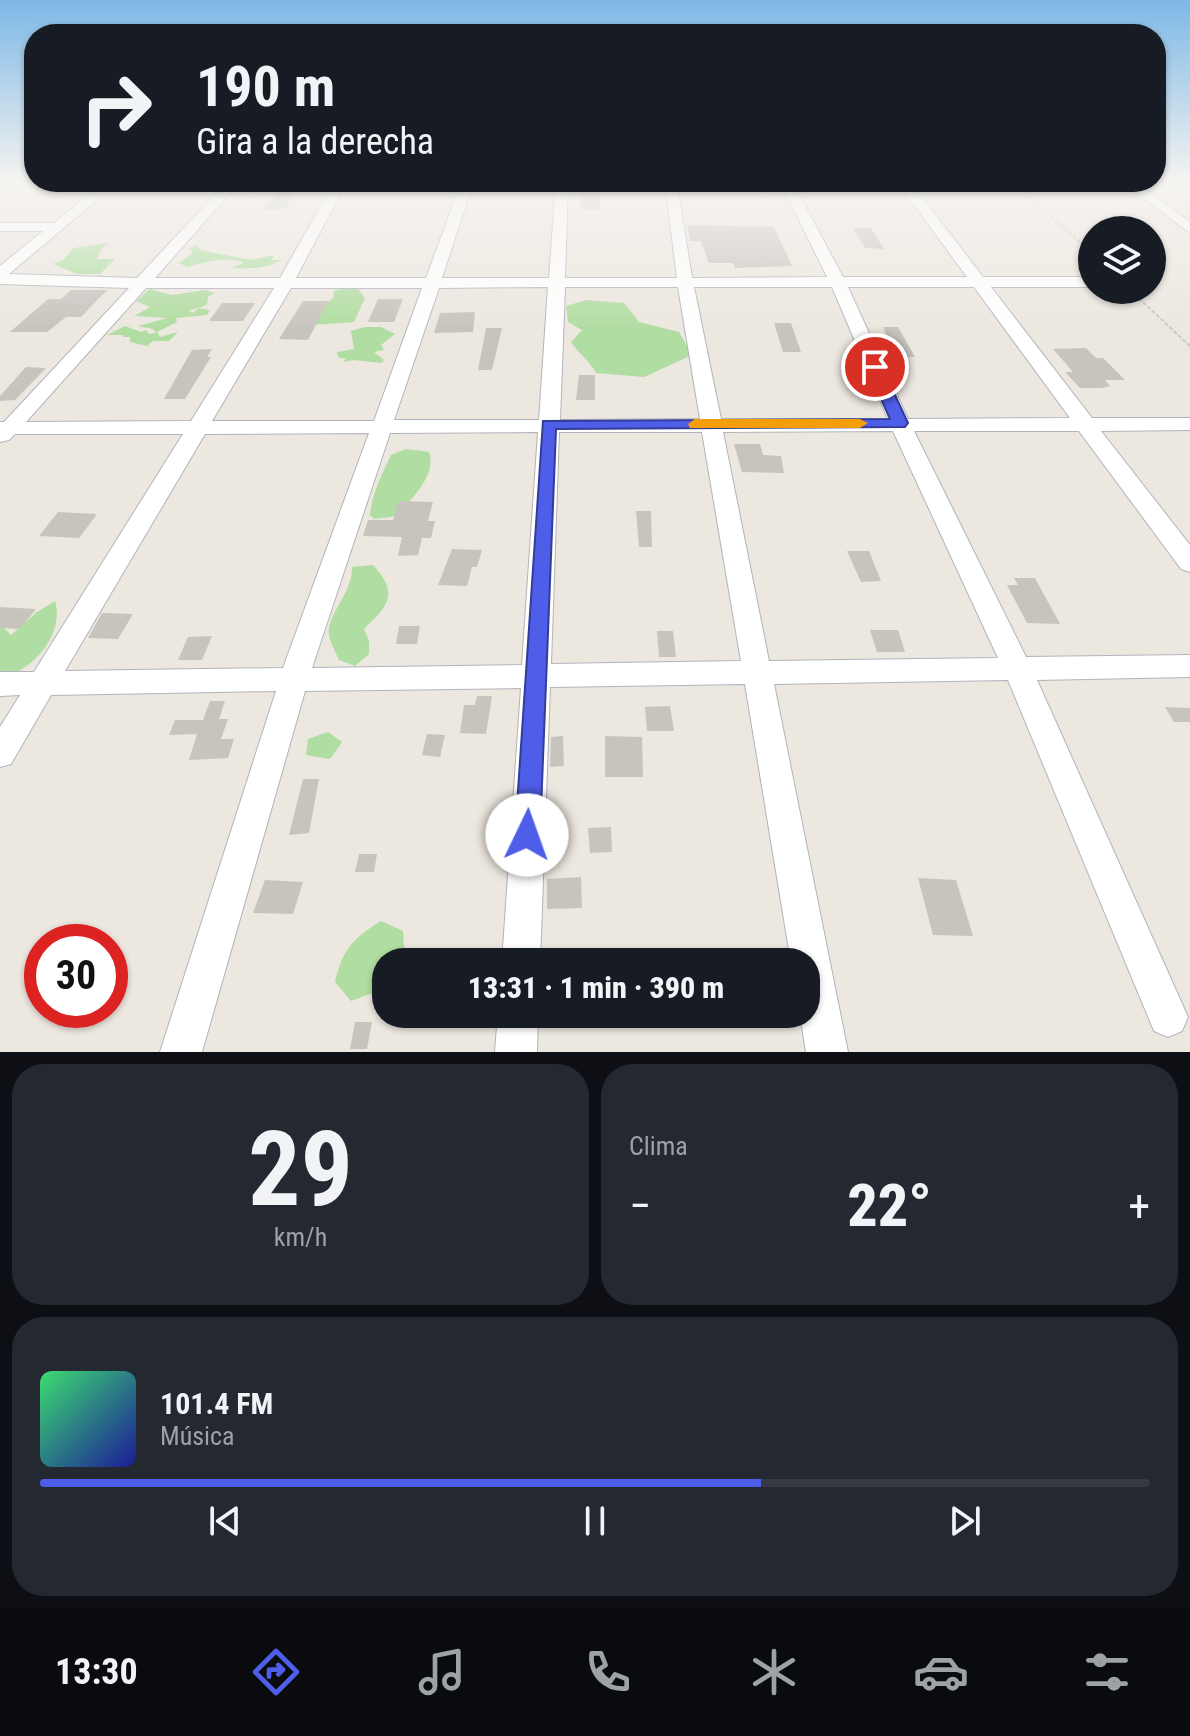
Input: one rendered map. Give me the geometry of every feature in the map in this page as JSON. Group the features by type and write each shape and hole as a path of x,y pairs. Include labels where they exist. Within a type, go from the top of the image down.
{"street":[{"path":"0,277 52,232"},
{"path":"3,432 187,232"},
{"path":"0,754 313,232"},
{"path":"181,1052 294,679 450,232"},
{"path":"522,948 559,232"},
{"path":"678,232 827,1052"},
{"path":"812,232 1017,667 1168,1017"},
{"path":"941,232 1190,563"},
{"path":"0,277 140,283 1078,282"},
{"path":"3,432 383,425 1190,424"},
{"path":"0,684 1190,666"},
{"path":"516,1052 517,1028"}],"path":[{"path":"1145,304 1190,346"}],"green space":[{"path":"107,243 97,259 115,259 100,274 77,274 53,264 63,260 73,248"},
{"path":"197,245 200,250 250,260 274,255 272,260 281,260 250,268 231,268 244,263 230,260 187,267 179,263 193,253 189,248"},
{"path":"351,287 359,290 365,298 354,322 313,325 322,306 333,298 334,291"},
{"path":"150,289 172,295 205,290 215,293 208,297 207,305 188,311 193,313 198,308 210,310 207,315 176,318 177,322 157,332 160,337 178,332 169,341 153,341 147,346 130,342 130,337 123,335 107,335 125,326 141,332 146,330 149,334 156,333 153,329 138,326 167,318 134,316 150,307 136,301"},
{"path":"586,300 624,303 639,322 679,332 692,355 644,377 596,373 571,342 582,330 568,322 566,306"},
{"path":"381,327 395,334 381,345 384,350 374,352 384,360 381,363 343,362 346,359 338,357 337,352 354,349 351,331"},
{"path":"406,449 429,452 426,478 397,516 374,519 370,515 371,507 384,469 391,455"},
{"path":"373,565 386,584 388,599 364,629 369,641 369,654 355,666 339,660 329,627 348,586 352,567"},
{"path":"55,601 55,626 43,650 24,668 0,677 0,624 11,635"},
{"path":"328,732 342,742 330,759 306,755 308,739"},
{"path":"381,921 403,931 404,948 372,948 372,993 351,1001 335,982 345,953 363,933"}],"building":[{"path":"688,232 776,232 792,266 735,268 733,263 709,263 701,241 690,241"},
{"path":"855,232 874,232 884,249 865,248"},
{"path":"71,290 107,290 81,317 66,317 47,332 10,332 48,299 61,299"},
{"path":"378,299 403,299 394,322 368,322"},
{"path":"303,301 328,301 308,340 279,339"},
{"path":"222,303 255,303 243,321 209,321"},
{"path":"475,312 473,332 434,333 440,313"},
{"path":"774,323 791,323 801,352 783,352"},
{"path":"883,327 898,327 915,357 896,357"},
{"path":"486,328 502,328 492,370 478,370"},
{"path":"1086,348 1096,358 1103,358 1125,380 1105,380 1110,386 1102,388 1080,388 1065,372 1073,372 1053,349"},
{"path":"212,349 207,357 211,357 185,399 164,399 192,350"},
{"path":"26,367 46,368 15,400 0,401 0,396"},
{"path":"579,375 595,375 595,400 576,400"},
{"path":"734,444 760,444 763,455 781,456 784,473 742,472"},
{"path":"399,501 433,502 428,521 435,521 431,538 422,538 418,555 398,556 402,537 363,536 368,520 393,520"},
{"path":"636,511 651,511 652,547 639,547"},
{"path":"58,512 97,514 79,538 39,536"},
{"path":"452,549 482,550 477,567 472,567 467,586 438,585"},
{"path":"847,551 869,551 881,581 861,582"},
{"path":"1014,578 1035,578 1060,624 1027,623 1007,585 1018,585"},
{"path":"0,607 36,609 20,629 0,628"},
{"path":"102,613 133,614 118,639 88,638"},
{"path":"399,626 420,626 417,644 396,644"},
{"path":"870,630 898,630 905,652 877,652"},
{"path":"657,631 673,631 676,657 659,657"},
{"path":"212,636 202,660 178,660 188,637"},
{"path":"477,696 492,696 486,734 460,733 464,705 475,705"},
{"path":"210,701 225,701 219,719 228,719 221,739 234,739 228,758 189,760 197,734 169,735 175,720 203,720"},
{"path":"670,706 674,731 647,731 645,707"},
{"path":"1165,707 1190,708 1190,722 1174,722"},
{"path":"427,734 445,735 440,757 422,755"},
{"path":"563,736 564,766 550,767 551,737"},
{"path":"605,736 642,737 643,777 605,777"},
{"path":"303,779 319,779 309,833 289,835"},
{"path":"611,827 612,852 590,853 588,828"},
{"path":"359,854 377,854 374,872 355,872"},
{"path":"581,877 582,908 547,909 547,879"},
{"path":"918,878 956,880 973,936 933,935"},
{"path":"265,880 303,882 293,914 253,913"},
{"path":"355,1022 372,1022 367,1049 350,1049"}],"slow traffic":[{"path":"695,424 860,423"}],"route":[{"path":"527,835 548,425 900,423 875,367"}]}
